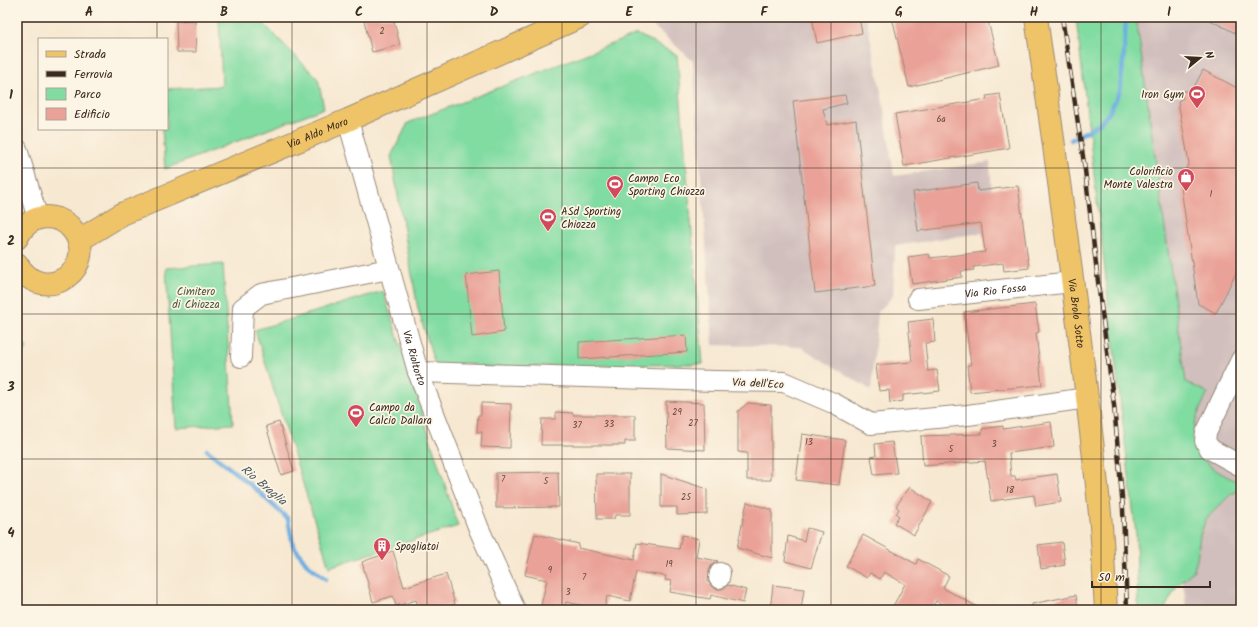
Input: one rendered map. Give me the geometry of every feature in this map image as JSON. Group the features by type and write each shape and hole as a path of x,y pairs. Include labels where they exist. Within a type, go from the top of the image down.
{"main road":[{"name":"Via Aldo Moro","path":"78,238 86,236 122,214 348,120 560,22 580,17"},
{"name":"Via Brolo Sotto","path":"1036,17 1087,398 1100,515 1106,610"},
{"path":"17,238 24,227 38,219 52,218 65,222 75,232 80,248 80,257 71,273 64,279 46,283 37,282 28,278 17,264"}],"street":[{"name":"Via Rioltorto","path":"348,120 418,372 479,529 515,610"},
{"path":"17,149 38,219"},
{"path":"241,358 243,308 261,294 389,269"},
{"name":"Via Rio Fossa","path":"918,299 1072,282"},
{"path":"1241,360 1206,433 1206,441 1210,449 1241,466"},
{"name":"Via dell'Eco","path":"418,372 698,381 784,382 833,403 871,424 968,415 1087,398"}],"shaded area":[{"path":"665,17 866,17 883,102 894,176 990,162 994,231 895,246 893,296 878,312 871,390 801,347 713,345 693,61 651,24"},
{"path":"1097,17 1241,17 1241,610 1187,610"}],"green space":[{"path":"219,17 253,17 263,23 318,79 324,108 165,169 162,130 168,130 168,89 222,86"},
{"path":"1076,17 1136,17 1186,382 1208,393 1200,408 1195,424 1194,436 1196,446 1200,455 1213,468 1241,483 1241,490 1231,494 1206,519 1200,535 1194,570 1177,586 1164,610 1138,610 1136,534"},
{"name":"ASd Sporting Chiozza","path":"637,34 677,55 703,364 436,368 418,309 391,156 408,123"},
{"name":"Cimitero di Chiozza","path":"223,264 233,424 176,428 166,268"},
{"name":"Campo da Calcio Dallara","path":"383,291 458,526 329,567 255,330"},
{"path":"17,339 25,344 26,349 17,361"}],"building":[{"path":"363,17 393,17 400,45 372,52"},
{"path":"812,17 859,17 862,33 817,43"},
{"path":"892,17 987,17 999,65 909,87"},
{"path":"1204,17 1241,17 1241,36"},
{"path":"195,20 196,52 177,52 176,21"},
{"path":"1203,70 1241,90 1241,263 1216,313 1198,304 1180,181 1189,163 1178,101 1183,98 1181,92 1193,89"},
{"path":"1000,94 1009,148 904,166 895,114 987,99 986,96"},
{"path":"845,95 847,103 823,109 827,125 856,120 875,286 815,293 793,101"},
{"path":"977,183 978,191 1018,186 1029,268 1004,271 1003,263 973,267 974,270 961,271 962,277 912,284 908,257 929,254 930,258 985,252 981,223 918,231 913,192"},
{"path":"499,271 504,332 472,337 466,275"},
{"path":"1035,304 1039,332 1036,333 1042,385 970,392 967,365 971,365 964,312"},
{"path":"933,319 935,342 925,343 928,371 937,370 940,391 903,395 903,401 890,403 889,390 879,391 876,365 912,362 908,322"},
{"path":"686,335 687,352 579,359 579,342"},
{"path":"666,401 704,403 705,450 667,448"},
{"path":"481,403 511,404 510,448 481,447 482,432 477,432 478,415 481,415"},
{"path":"748,403 771,405 771,480 747,480 747,453 738,452 738,411"},
{"path":"556,412 573,413 573,415 635,415 635,441 625,441 625,445 541,445 542,419 556,419"},
{"path":"279,422 294,471 281,475 266,426"},
{"path":"1051,422 1054,447 1009,453 1011,476 1015,476 1016,480 1057,474 1061,502 1036,506 1034,495 991,501 985,461 923,466 921,436 982,434 982,429 1003,426 1003,429"},
{"path":"802,434 845,440 839,485 796,480"},
{"path":"892,442 897,473 874,475 871,457 876,456 875,444"},
{"path":"558,472 559,507 496,508 496,473"},
{"path":"596,474 630,474 630,515 615,515 614,519 597,519"},
{"path":"661,474 707,489 707,514 677,515 677,507 661,507"},
{"path":"910,487 932,502 914,535 894,523 899,516 896,514 899,509 896,506"},
{"path":"747,502 772,510 772,558 737,548"},
{"path":"807,528 822,532 811,568 785,561 788,536 804,541"},
{"path":"535,534 579,544 578,548 634,560 637,543 679,549 682,535 699,539 696,557 718,561 712,565 709,571 708,581 711,586 716,589 722,589 728,585 746,590 743,603 711,595 710,599 670,592 672,581 665,580 666,576 636,572 630,601 607,596 604,610 566,602 564,610 540,610 547,580 525,575"},
{"path":"863,535 916,564 918,559 949,576 943,588 983,610 953,610 936,601 931,610 891,610 905,584 884,572 880,579 870,573 867,578 846,566"},
{"path":"1062,542 1065,565 1041,569 1038,545"},
{"path":"393,551 404,587 446,574 455,604 435,610 419,610 416,600 396,606 393,596 373,602 362,562"},
{"path":"773,585 804,589 801,610 770,610"},
{"path":"1076,595 1078,607 1072,608 1073,610 1032,610 1032,604"}],"waterway":[{"path":"1071,140 1099,124 1109,113 1120,91 1126,17"},
{"name":"Rio Braglia","path":"207,450 258,491 288,519 293,545 306,563 326,579"}],"railway":[{"path":"1062,17 1085,170 1114,405 1123,509 1127,610"}],"place":[{"name":"Iron Gym","path":"1197,109"},
{"name":"Colorificio Monte Valestra","path":"1186,192"},
{"name":"Campo Eco Sporting Chiozza","path":"615,199"},
{"name":"ASd Sporting Chiozza","path":"548,232"},
{"name":"Campo da Calcio Dallara","path":"356,428"},
{"name":"Spogliatoi","path":"382,561"}]}
